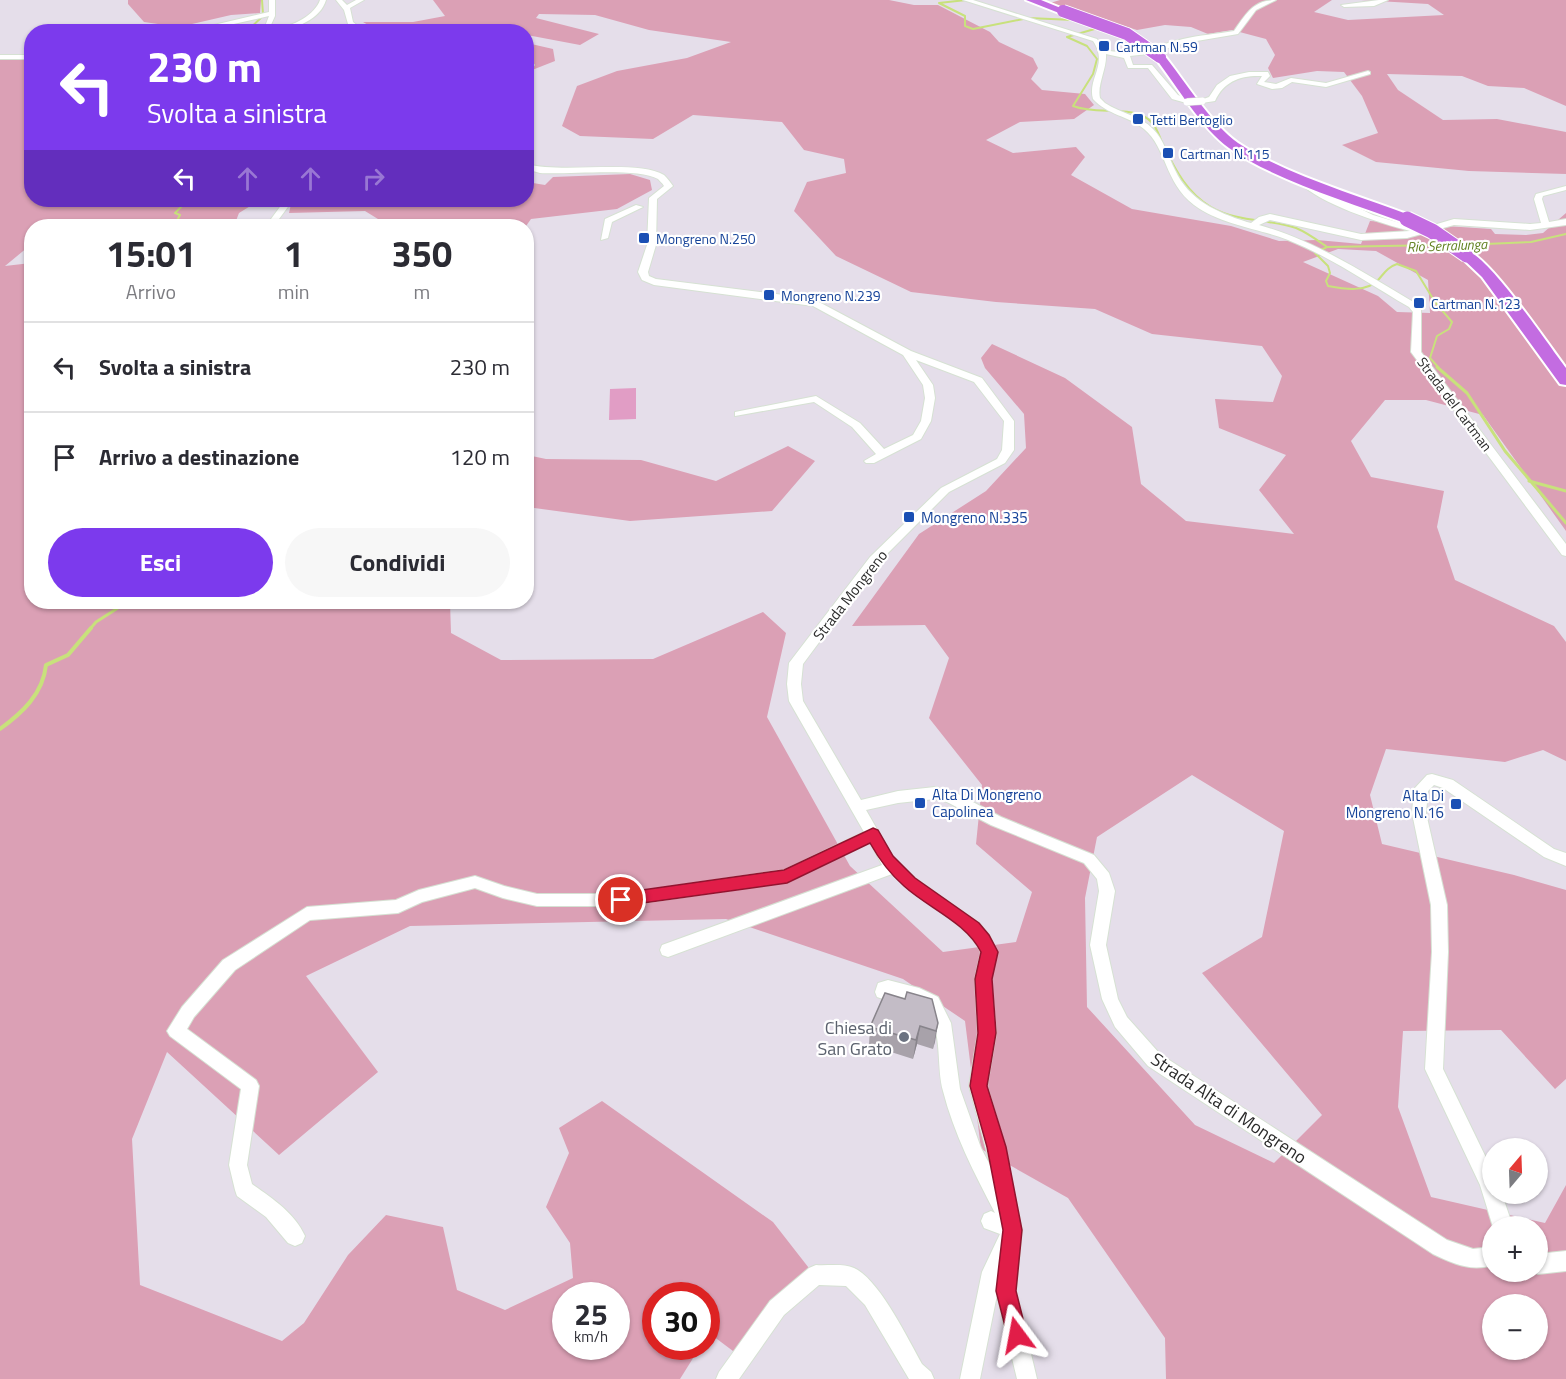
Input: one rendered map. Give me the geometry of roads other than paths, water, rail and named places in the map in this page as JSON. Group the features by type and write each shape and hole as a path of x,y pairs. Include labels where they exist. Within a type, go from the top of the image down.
{"main road":[{"path":"1031,0 1134,37 1152,48 1224,138 1255,158 1407,219 1432,231 1467,255 1487,274 1566,380"}],"street":[{"path":"267,24 272,0"},
{"path":"296,24 321,7 323,0"},
{"path":"339,0 351,24"},
{"path":"345,8 361,0"},
{"path":"1122,55 1148,52 1184,41 1236,33 1246,15 1260,4 1273,0"},
{"path":"1344,5 1374,4 1385,0"},
{"path":"968,1 1082,34 1095,40 1101,51 1127,57 1130,67 1137,68 1144,65 1153,67 1175,97 1187,102 1212,99 1218,86 1248,73 1266,75 1260,82 1270,87 1283,86 1294,80 1329,85 1368,73"},
{"path":"260,24 271,13"},
{"path":"222,24 271,13"},
{"name":"Strada del Cartman","path":"1101,51 1103,69 1094,92 1095,97 1118,113 1140,122 1151,130 1185,194 1197,203 1232,221 1257,222 1270,218 1361,237 1397,236 1454,222 1530,227 1566,222"},
{"path":"0,57 24,57"},
{"path":"1162,59 1159,65 1173,84 1175,97"},
{"path":"534,169 545,172 638,170 667,181 669,186 653,198 653,202 608,221 604,238"},
{"path":"1302,178 1302,183 1310,188 1370,217 1418,231"},
{"path":"1546,226 1538,199 1540,194 1566,188"},
{"name":"Strada Mongreno","path":"653,202 653,246 651,257 643,272 648,280 816,304 907,353 978,380 1009,421 1008,450 1001,461 945,490 874,560 796,663 794,684 796,701 888,861 910,882 973,928 989,952 983,979 987,1033 978,1086 996,1147 1012,1226 1006,1291 1027,1379"},
{"name":"Strada del Cartman","path":"1257,222 1312,248 1412,305 1418,311 1416,352 1566,552"},
{"path":"870,461 917,437 926,421 930,398 928,385 907,353"},
{"path":"739,414 816,399 856,425 884,455"},
{"path":"1499,1216 1488,1183 1434,1069 1440,952 1439,905 1419,813 1421,789 1432,779 1448,784 1549,853 1566,860"},
{"name":"Strada Alta di Mongreno","path":"857,807 898,797 935,794 951,797 996,820 1089,859 1104,877 1107,891 1098,945 1110,999 1121,1022 1154,1060 1440,1247 1465,1257 1482,1258"},
{"path":"295,1236 273,1210 244,1190 238,1165 250,1086 176,1031 188,1012 229,965 308,914 398,906 419,896 475,882 537,900 621,900 787,876 873,834"},
{"path":"668,950 894,867"},
{"path":"883,992 884,988 888,987 919,995 932,1002 943,1023 951,1089 973,1152 1012,1226"},
{"path":"992,1221 1012,1226"},
{"path":"970,1379 992,1272 1012,1226"},
{"path":"1548,1263 1566,1261"},
{"path":"726,1379 777,1308 816,1275 850,1275 872,1298 915,1371 924,1379"}],"waterway":[{"path":"262,0 263,14"},
{"path":"966,0 939,3 965,16 965,26 973,29 1028,18 1074,20"},
{"path":"254,24 263,16"},
{"path":"1098,28 1067,37 1087,46 1097,59 1093,74 1073,106 1091,110 1128,112 1145,117 1155,126 1183,181 1203,202 1231,215 1296,228 1327,247"},
{"path":"178,219 180,215 175,213 181,207"},
{"name":"Rio Serralunga","path":"1463,245 1531,242 1566,234"},
{"name":"Rio Serralunga","path":"1327,247 1443,245"},
{"path":"1327,247 1315,253 1328,266 1330,273 1326,281 1328,286 1348,289 1362,288 1374,283 1389,268 1397,264 1416,271 1435,302 1452,322 1449,329 1437,336 1430,358 1439,368"},
{"path":"1437,367 1467,393 1505,451 1531,481"},
{"path":"1531,481 1566,491"},
{"path":"1531,481 1566,523"},
{"path":"90,629 96,622 116,609"},
{"path":"0,729 16,716 36,694 46,665 68,655 91,628"}],"place":[{"name":"Cartman N.59","path":"1104,46"},
{"name":"Tetti Bertoglio","path":"1138,119"},
{"name":"Cartman N.115","path":"1168,153"},
{"name":"Mongreno N.250","path":"644,238"},
{"name":"Mongreno N.239","path":"769,295"},
{"name":"Cartman N.123","path":"1419,303"},
{"name":"Mongreno N.335","path":"909,517"},
{"name":"Alta Di Mongreno Capolinea","path":"920,803"},
{"name":"Alta Di Mongreno N.16","path":"1456,804"},
{"name":"Chiesa di San Grato","path":"904,1037"}]}
